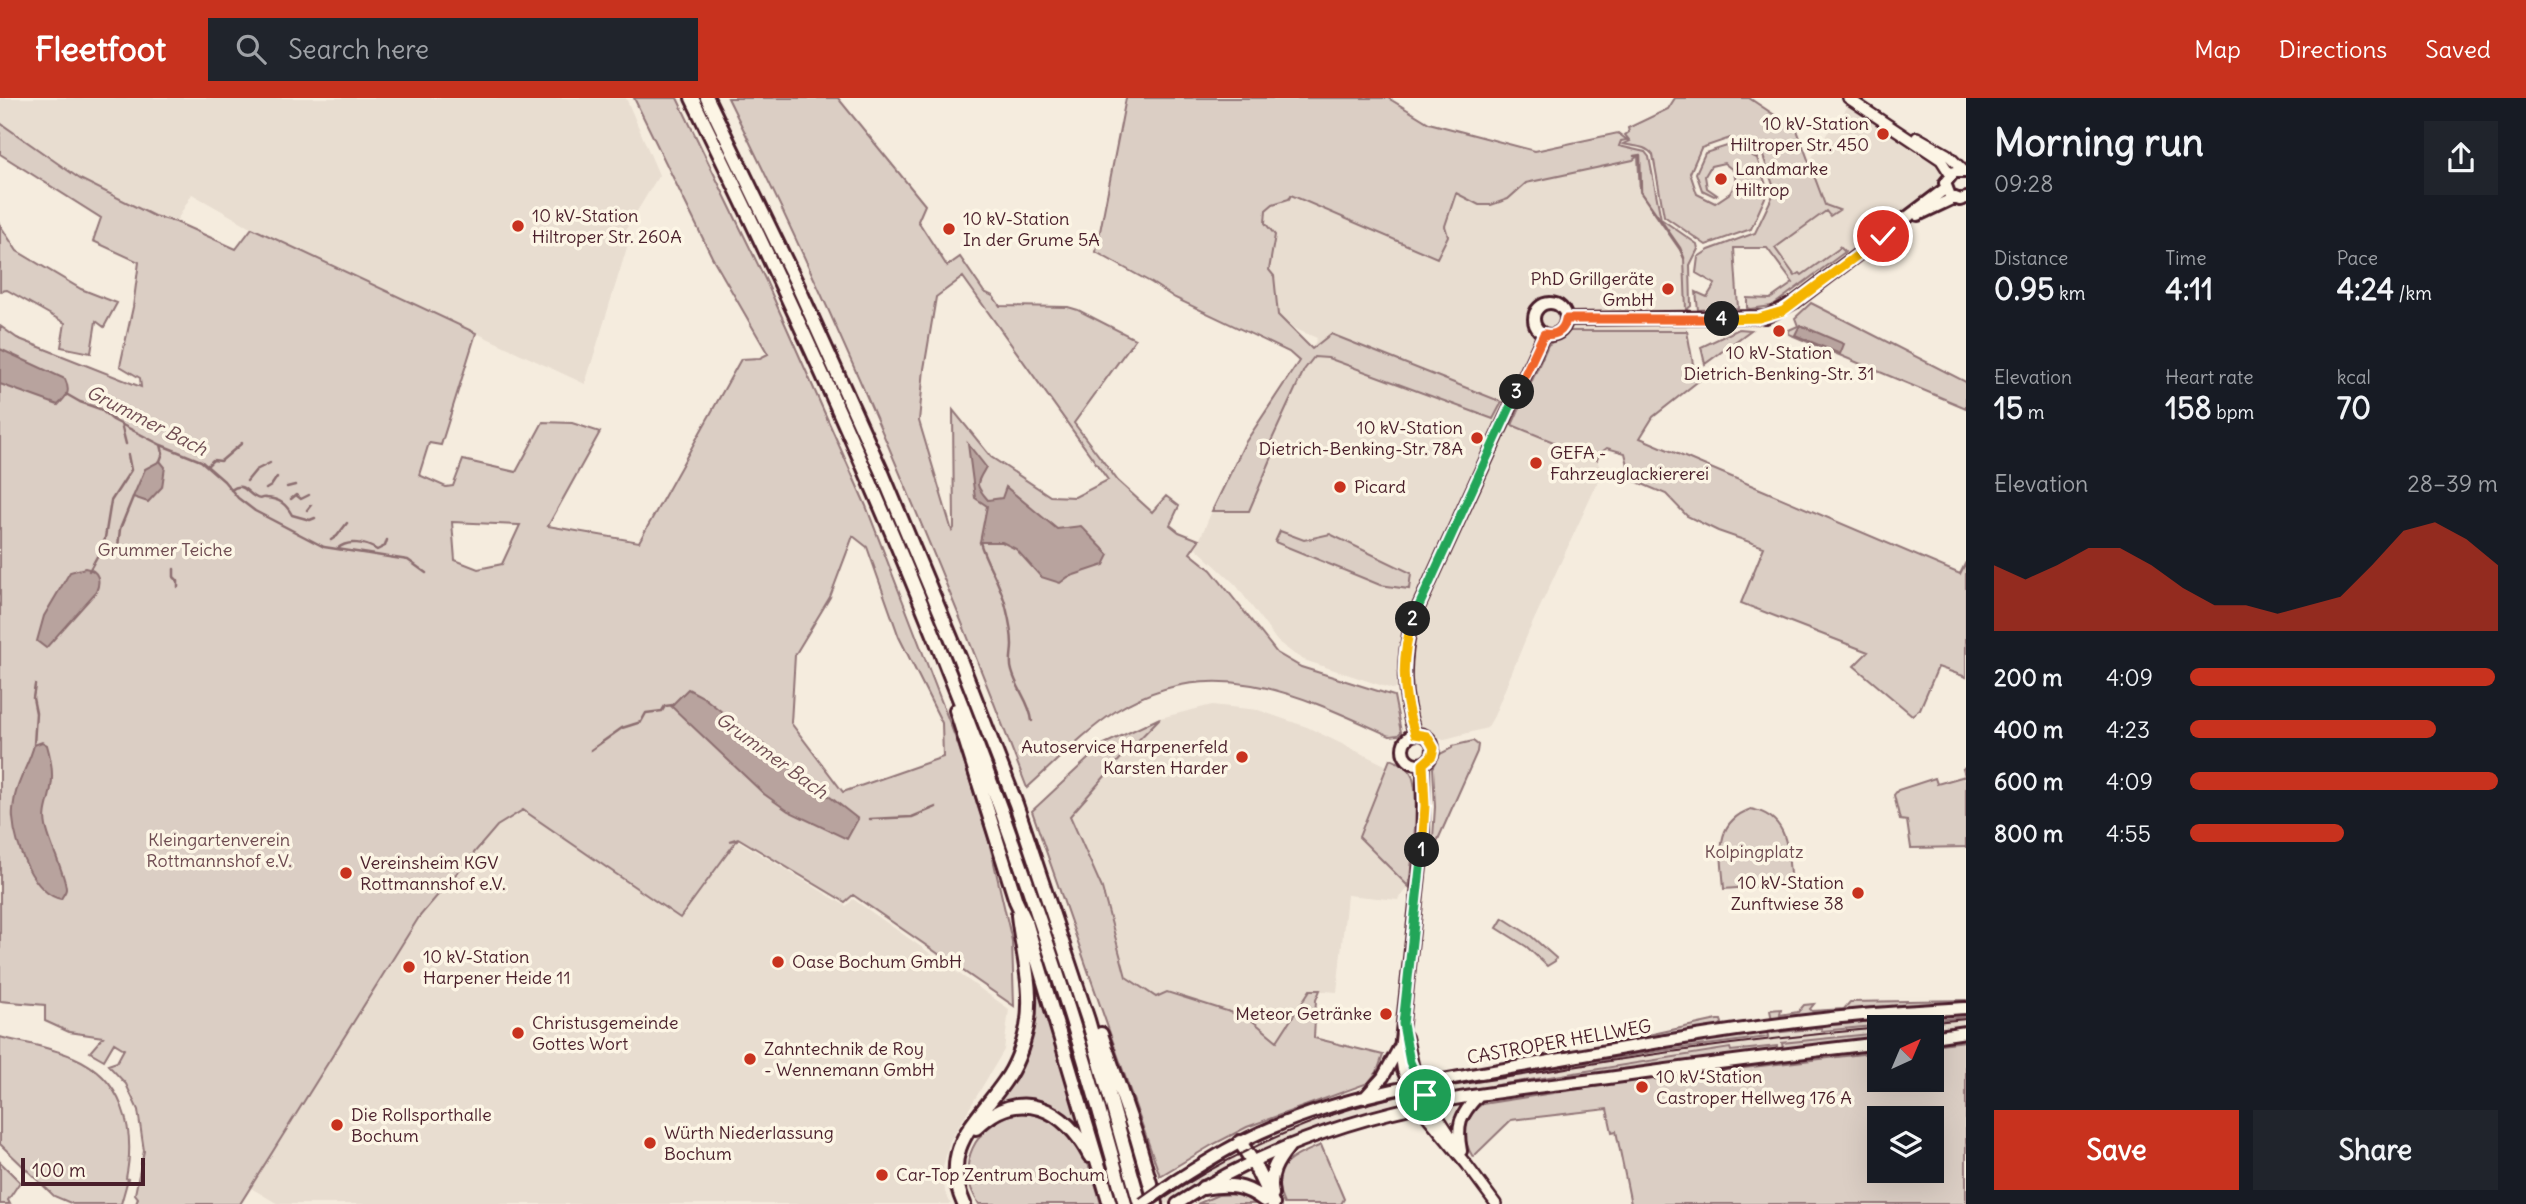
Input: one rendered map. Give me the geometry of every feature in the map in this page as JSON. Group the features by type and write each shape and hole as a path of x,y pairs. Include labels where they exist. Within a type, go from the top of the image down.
{"highway":[{"path":"692,98 783,289 861,462 934,633 983,757 1027,879 1089,1074 1125,1204"},
{"path":"706,98 796,282 883,475 959,656 1016,804 1088,1020 1142,1204"},
{"path":"934,633 942,673 972,757 1016,901 1029,978 1027,1026 1020,1052 1007,1079 975,1118 958,1152 956,1182 964,1204"},
{"path":"1016,804 1027,821 1081,975 1137,1138 1156,1204"},
{"path":"1016,901 1026,922 1107,1204"},
{"path":"971,1204 962,1180 962,1160 967,1142 985,1119 997,1112 1021,1106 1044,1109 1056,1115 1082,1139 1093,1161 1107,1204"},
{"path":"1240,1142 1269,1203"},
{"path":"1269,1203 1270,1178 1279,1158 1288,1147"},
{"path":"1203,1188 1241,1186 1269,1203"}],"main road":[{"path":"1954,198 1946,188 1947,178 1950,174 1965,171"},
{"path":"1566,319 1766,317 1783,311 1946,188"},
{"path":"1902,222 1954,198 1966,198"},
{"path":"1546,303 1558,305 1566,319 1556,334 1544,334 1537,328 1534,320 1537,310 1546,303"},
{"path":"1415,734 1406,707 1404,686 1405,653 1412,621 1544,334"},
{"path":"1423,764 1411,762 1403,753 1404,742 1415,734 1427,736 1433,745 1432,756 1423,764 1423,839 1400,1046 1403,1070 1424,1105"},
{"name":"CASTROPER HELLWEG","path":"1142,1204 1240,1142 1284,1122 1414,1086 1770,1025 1849,1016 1966,1008"},
{"path":"1403,1024 1414,1086"},
{"path":"1944,1035 1966,1032"},
{"path":"1179,1203 1250,1163 1288,1147 1424,1105 1867,1045"},
{"path":"1364,1098 1383,1077 1400,1046"},
{"path":"1461,1152 1459,1124 1462,1115 1478,1096"}],"street":[{"path":"1848,98 1941,160 1950,174"},
{"path":"1893,127 1947,154 1965,171"},
{"path":"1424,1105 1461,1152 1467,1165"},
{"path":"1424,1105 1496,1204"}],"shaded area":[{"path":"0,98 626,98 659,175 622,236 629,241 585,384 252,228 192,194 176,222 154,216 80,179 0,123"},
{"path":"1139,98 1316,98 1491,205 1508,199 1521,185 1638,156 1640,192 1684,258 1687,331 1570,331 1547,345 1512,425 1597,460 1602,473 1487,728 1435,739 1420,727 1410,686 1392,689 1304,660 1294,654 1277,641 1236,585 1196,548 1212,511 1249,511 1268,448 1317,338 1257,313"},
{"path":"1849,104 1935,158 1943,168 1943,187 1806,286 1801,285 1774,247 1827,211 1809,162"},
{"path":"1212,705 1258,710 1307,727 1387,766 1359,837 1409,887 1398,900 1347,895 1337,992 1310,990 1277,1042 1249,1018 1156,997 1126,977 1102,888 1070,816 1160,718"},
{"path":"523,810 680,918 737,840 846,906 853,899 1009,1009 1004,1050 950,1141 943,1167 945,1192 951,1204 278,1204 251,1188 419,917 497,826"},
{"path":"1966,1017 1966,1025 1944,1027 1944,1019"},
{"path":"1867,1027 1867,1034 1783,1043 1783,1050 1778,1051 1777,1046 1774,1046 1730,1052 1730,1049 1705,1052 1441,1096 1438,1086 1768,1037 1767,1030 1773,1030 1774,1033 1822,1028 1822,1031"},
{"path":"1395,1096 1396,1103 1340,1118 1259,1152 1255,1146 1346,1109"},
{"path":"1234,1156 1237,1163 1167,1204 1152,1204 1191,1178"}],"green space":[{"path":"634,98 677,98 766,281 866,506 959,747 988,837 1012,941 1014,1006 853,895 845,902 738,838 729,841 737,840 680,918 523,810 497,826 419,917 240,1204 136,1204 138,1198 135,1194 144,1151 138,1110 126,1084 108,1065 117,1062 124,1049 114,1043 104,1060 90,1052 103,1037 69,1032 45,1021 45,1005 0,1001 0,326 17,338 141,387 140,378 120,366 133,307 139,262 93,241 101,218 0,154 0,123 80,179 154,216 176,222 236,249 252,228 476,333 441,445 429,443 419,475 446,487 453,486 463,460 516,472 543,422 572,423 600,432 548,526 639,542 741,359 760,358 768,354 712,257","holes":["452,522 519,525 520,525 502,564 478,569 455,560","853,536 867,547 899,637 942,723 943,757 843,792 791,723 795,655 830,597"]},
{"path":"728,98 838,98 925,205 918,221 947,266 960,257 984,292 993,296 1000,306 1068,307 1135,339 1074,423 1118,481 1152,512 1166,496 1179,506 1170,525 1199,540 1190,553 1211,570 1277,653 1301,667 1394,696 1401,732 1390,736 1323,706 1255,686 1221,682 1186,684 1151,693 1116,711 1081,738 1027,788 886,440","holes":["963,277 1108,480 1075,497 1050,496 991,457 953,410 952,531 919,421 924,369 936,297"]},
{"path":"1126,98 1388,98 1429,123 1535,151 1618,133 1627,140 1621,141 1619,146 1645,152 1649,157 1661,219 1697,244 1698,249 1690,265 1691,306 1686,310 1684,258 1640,192 1638,156 1633,160 1526,183 1508,199 1491,205 1479,205 1456,193 1445,226 1448,236 1437,258 1291,195 1289,199 1273,204 1266,210 1265,223 1275,235 1269,270 1274,276 1278,315 1312,349 1331,334 1502,402 1493,419 1328,358 1314,357 1304,370 1268,448 1272,457 1249,511 1212,511 1245,443 1299,361 1289,352 1175,298 1096,252"},
{"path":"1675,98 1749,98 1797,130 1825,205 1839,210 1830,216 1826,211 1775,248 1795,276 1800,273 1802,275 1840,248 1839,246 1845,252 1772,306 1750,309 1747,308 1747,298 1770,299 1793,283 1767,248 1734,248 1738,308 1698,310 1696,292 1707,297 1715,284 1696,273 1698,257 1709,250 1755,233 1775,191 1762,153 1730,138 1701,148 1690,173 1697,194 1715,203 1730,193 1736,183 1734,171 1724,163 1711,166 1705,176 1707,188 1717,195 1702,190 1696,173 1705,153 1730,145 1757,158 1768,191 1751,229 1706,245 1664,216 1653,155 1643,148 1623,144 1630,141 1625,135 1629,132 1628,128 1668,109"},
{"path":"0,225 17,251 81,289 117,303 104,327 96,321 91,353 61,347 65,323 7,290 0,291"},
{"path":"1811,303 1966,382 1966,408 1789,334 1789,330 1798,326 1795,318"},
{"path":"1739,329 1751,330 1705,364 1701,347"},
{"path":"1570,331 1687,331 1693,364 1701,379 1653,417 1640,438 1960,574 1966,562 1966,677 1938,667 1920,709 1912,715 1854,666 1868,652 1741,603 1764,547 1718,531 1687,516 1666,494 1623,476 1628,465 1625,453 1607,448 1599,454 1597,460 1512,425 1548,345"},
{"path":"1280,531 1304,540 1330,534 1411,573 1409,589 1380,585 1275,542"},
{"path":"1160,718 1070,816 1102,888 1126,977 1156,997 1167,992 1249,1018 1277,1041 1310,990 1320,990 1316,1000 1314,1038 1383,1055 1377,1072 1368,1083 1247,1127 1160,1176 1032,811 1104,744"},
{"path":"1473,741 1478,745 1477,752 1432,853 1435,807 1433,768 1440,754 1452,746"},
{"path":"1390,759 1409,770 1415,792 1415,826 1409,887 1359,837"},
{"path":"1966,768 1966,847 1911,848 1907,821 1900,820 1894,795 1898,790 1935,778 1937,784 1965,776 1963,769"},
{"name":"Kolpingplatz","path":"1751,809 1774,819 1780,828 1787,848 1791,884 1724,889 1721,853 1725,832 1739,815"},
{"path":"1503,918 1531,936 1556,958 1555,961 1547,966 1527,947 1497,928"},
{"path":"1031,961 1084,1135 1062,1113 1044,1105 980,1120 1013,1082 1022,1063"},
{"path":"1966,1000 1966,1003 1772,1021 1770,1010 1781,1009 1780,1015 1798,1012 1804,1005 1814,1004 1810,1009 1812,1011 1844,1009 1850,1002"},
{"path":"1966,1013 1966,1017 1944,1019 1943,1015"},
{"path":"1717,1020 1722,1023 1717,1029 1538,1059"},
{"path":"1867,1022 1867,1027 1822,1031 1821,1028 1773,1033 1773,1030"},
{"path":"1767,1030 1768,1037 1660,1051 1491,1079 1491,1076"},
{"path":"1867,1034 1867,1040 1783,1050 1782,1043"},
{"path":"0,1037 73,1057 104,1078 122,1107 127,1124 128,1179 121,1204 73,1204 54,1196 0,1144"},
{"path":"1966,1041 1966,1204 1631,1204 1616,1131 1612,1132 1607,1109 1511,1120 1473,1157 1469,1150 1466,1129 1471,1115 1482,1104 1618,1083 1867,1053 1867,1092 1944,1092 1944,1044"},
{"path":"1777,1046 1778,1051 1493,1088 1492,1086 1730,1048 1731,1051"},
{"path":"1017,1113 1036,1115 1065,1129 1084,1155 1101,1204 979,1204 971,1189 968,1175 972,1148 990,1127"},
{"path":"1321,1145 1344,1199 1341,1204 1284,1204 1279,1180 1285,1165"},
{"path":"0,1162 20,1182 8,1200 10,1204 0,1204"},
{"path":"1244,1190 1259,1204 1197,1204 1218,1195 1242,1194"}],"water":[{"path":"1800,325 1844,344 1840,354 1795,335"},
{"path":"0,349 65,379 68,391 64,399 58,405 0,384"},
{"path":"968,444 986,467 978,484 988,500 1002,498 1006,487 1057,529 1081,526 1109,555 1104,565 1068,577 1060,583 1041,577 1016,549 1002,542 980,542 987,506 975,498"},
{"path":"160,461 165,467 162,487 148,502 133,497 145,469"},
{"path":"85,568 98,577 96,592 46,648 37,641 44,616 70,572"},
{"path":"688,689 703,697 858,819 847,839 788,811 764,794 671,706"},
{"path":"42,742 47,745 52,766 45,821 65,883 66,890 61,899 42,888 34,878 14,829 13,810 19,783 34,745"}],"waterway":[{"path":"1634,156 1640,155 1641,192 1680,248 1684,258"},
{"name":"Grummer Bach","path":"66,394 100,409 113,420 161,445 201,461 255,511 324,547 408,560 426,573"},
{"path":"121,424 126,444"},
{"path":"207,466 213,460 221,461 242,443"},
{"path":"160,461 163,453 161,445"},
{"path":"89,571 104,544 111,501 131,470 128,455"},
{"path":"247,481 256,470 270,463"},
{"path":"266,489 277,477"},
{"path":"287,487 295,485"},
{"path":"231,490 241,487 259,499 279,501 292,515 310,520 315,518"},
{"path":"291,499 296,495 301,499 309,495"},
{"path":"117,556 120,529 133,497"},
{"path":"307,510 311,505"},
{"path":"331,540 347,523"},
{"path":"337,549 346,544 357,543 377,550 385,546 387,540"},
{"name":"Grummer Bach","path":"980,542 1004,598 1011,635 1011,668 1032,721"},
{"path":"174,569 178,587"},
{"path":"34,745 35,685"},
{"path":"591,750 622,728 641,722 646,713 662,711 665,706 673,705"},
{"name":"Grummer Bach","path":"870,819 912,817 936,807"}],"tram line":[{"path":"1944,1021 1966,1019"},
{"path":"1156,1204 1205,1173 1287,1132 1393,1097 1676,1051 1867,1029"}],"place":[{"name":"10 kV-Station Hiltroper Str. 450","path":"1883,134"},
{"name":"Landmarke Hiltrop","path":"1721,179"},
{"name":"10 kV-Station Hiltroper Str. 260A","path":"518,226"},
{"name":"10 kV-Station In der Grume 5A","path":"949,229"},
{"name":"PhD Grillgeräte GmbH","path":"1668,289"},
{"name":"10 kV-Station Dietrich-Benking-Str. 31","path":"1779,331"},
{"name":"10 kV-Station Dietrich-Benking-Str. 78A","path":"1477,438"},
{"name":"GEFA - Fahrzeuglackiererei","path":"1536,463"},
{"name":"Picard","path":"1340,487"},
{"name":"Autoservice Harpenerfeld Karsten Harder","path":"1242,757"},
{"name":"Vereinsheim KGV Rottmannshof e.V.","path":"346,873"},
{"name":"10 kV-Station Zunftwiese 38","path":"1858,893"},
{"name":"Oase Bochum GmbH","path":"778,962"},
{"name":"10 kV-Station Harpener Heide 11","path":"409,967"},
{"name":"Meteor Getränke","path":"1386,1014"},
{"name":"Christusgemeinde Gottes Wort","path":"518,1033"},
{"name":"Zahntechnik de Roy - Wennemann GmbH","path":"750,1059"},
{"name":"10 kV-Station Castroper Hellweg 176 A","path":"1642,1087"},
{"name":"Die Rollsporthalle Bochum","path":"337,1125"},
{"name":"Würth Niederlassung Bochum","path":"650,1143"},
{"name":"Car-Top Zentrum Bochum","path":"882,1175"}],"route":[{"path":"1425,1095 1410,1062 1403,1024 1423,839 1423,764 1432,756 1434,748 1427,736 1415,734 1406,707 1405,653 1412,621 1538,345 1544,334 1556,334 1561,330 1566,319 1766,317 1783,311 1883,236"}],"park label":[{"name":"Grummer Teiche","path":"165,550"},
{"name":"Kleingartenverein Rottmannshof e.V.","path":"219,850"}]}
